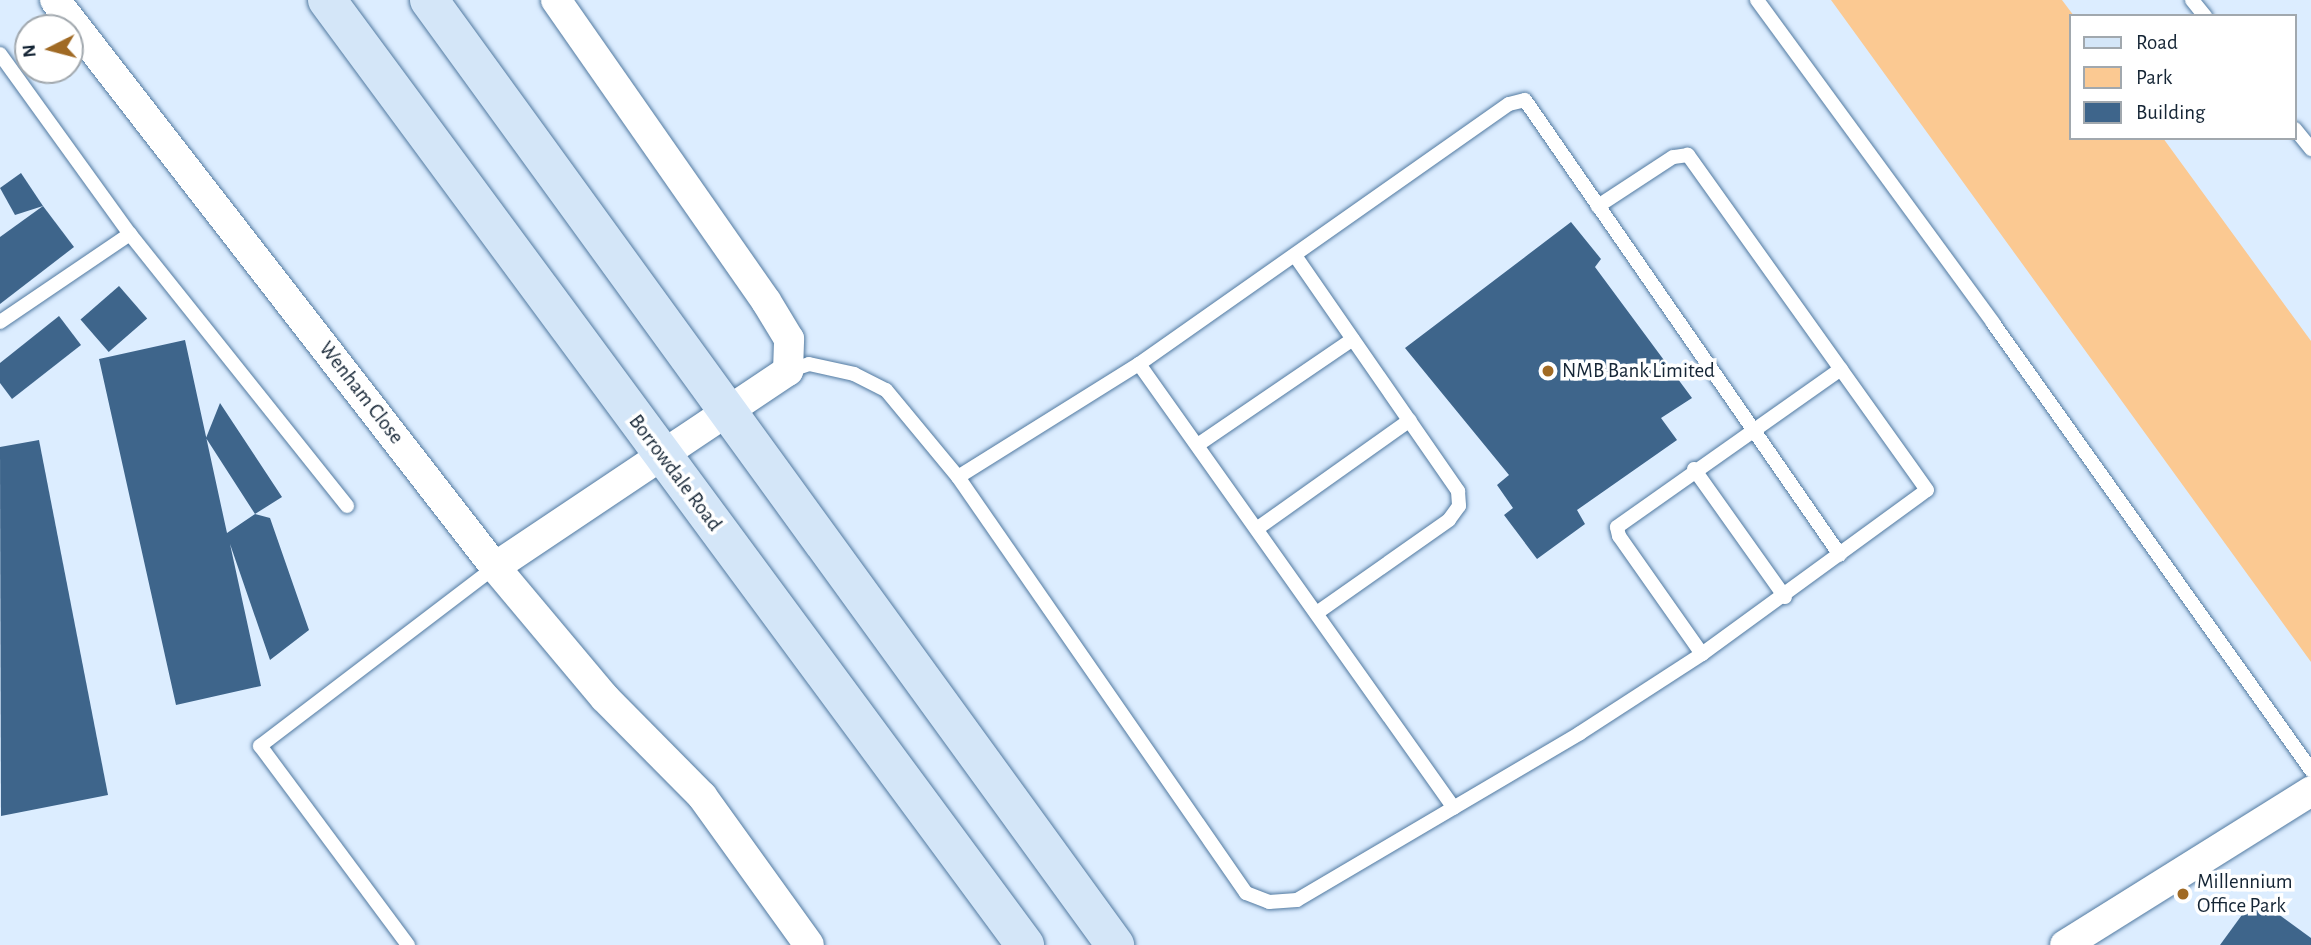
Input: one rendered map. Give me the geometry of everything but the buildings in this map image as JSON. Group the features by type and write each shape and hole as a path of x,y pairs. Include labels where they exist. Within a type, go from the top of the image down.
{"main road":[{"name":"Borrowdale Road","path":"327,0 1025,945"},
{"path":"429,0 1115,945"}],"street":[{"name":"Wenham Close","path":"55,0 495,567 604,698 702,796 809,945"},
{"path":"495,567 729,414 788,371 789,339 766,301 556,0"},
{"path":"2065,945 2311,791"}],"lane":[{"path":"1757,0 1985,312 2311,770"},
{"path":"2192,0 2203,14"},
{"path":"0,54 130,234 347,506"},
{"path":"958,477 1139,364 1296,257 1509,104 1525,100 1840,555"},
{"path":"2297,132 2311,149"},
{"path":"788,371 809,364 855,374 886,390 958,477 1247,893 1269,902 1297,900 1454,808 1702,654 1785,597 1927,490 1688,155 1673,157 1598,206"},
{"path":"0,322 130,234"},
{"path":"1296,257 1458,491 1459,506 1449,520 1318,612"},
{"path":"1199,444 1353,339"},
{"path":"1139,364 1199,444 1454,808"},
{"path":"1702,654 1619,536 1617,527 1694,470 1841,369"},
{"path":"1258,528 1410,420"},
{"path":"1694,470 1785,597"},
{"path":"408,945 260,746 495,567"}],"green space":[{"path":"1831,0 2062,0 2072,14 2070,14 2070,140 2164,140 2311,341 2311,662"}],"place":[{"name":"NMB Bank Limited","path":"1548,371"},
{"name":"Millennium Office Park","path":"2183,894"}]}
